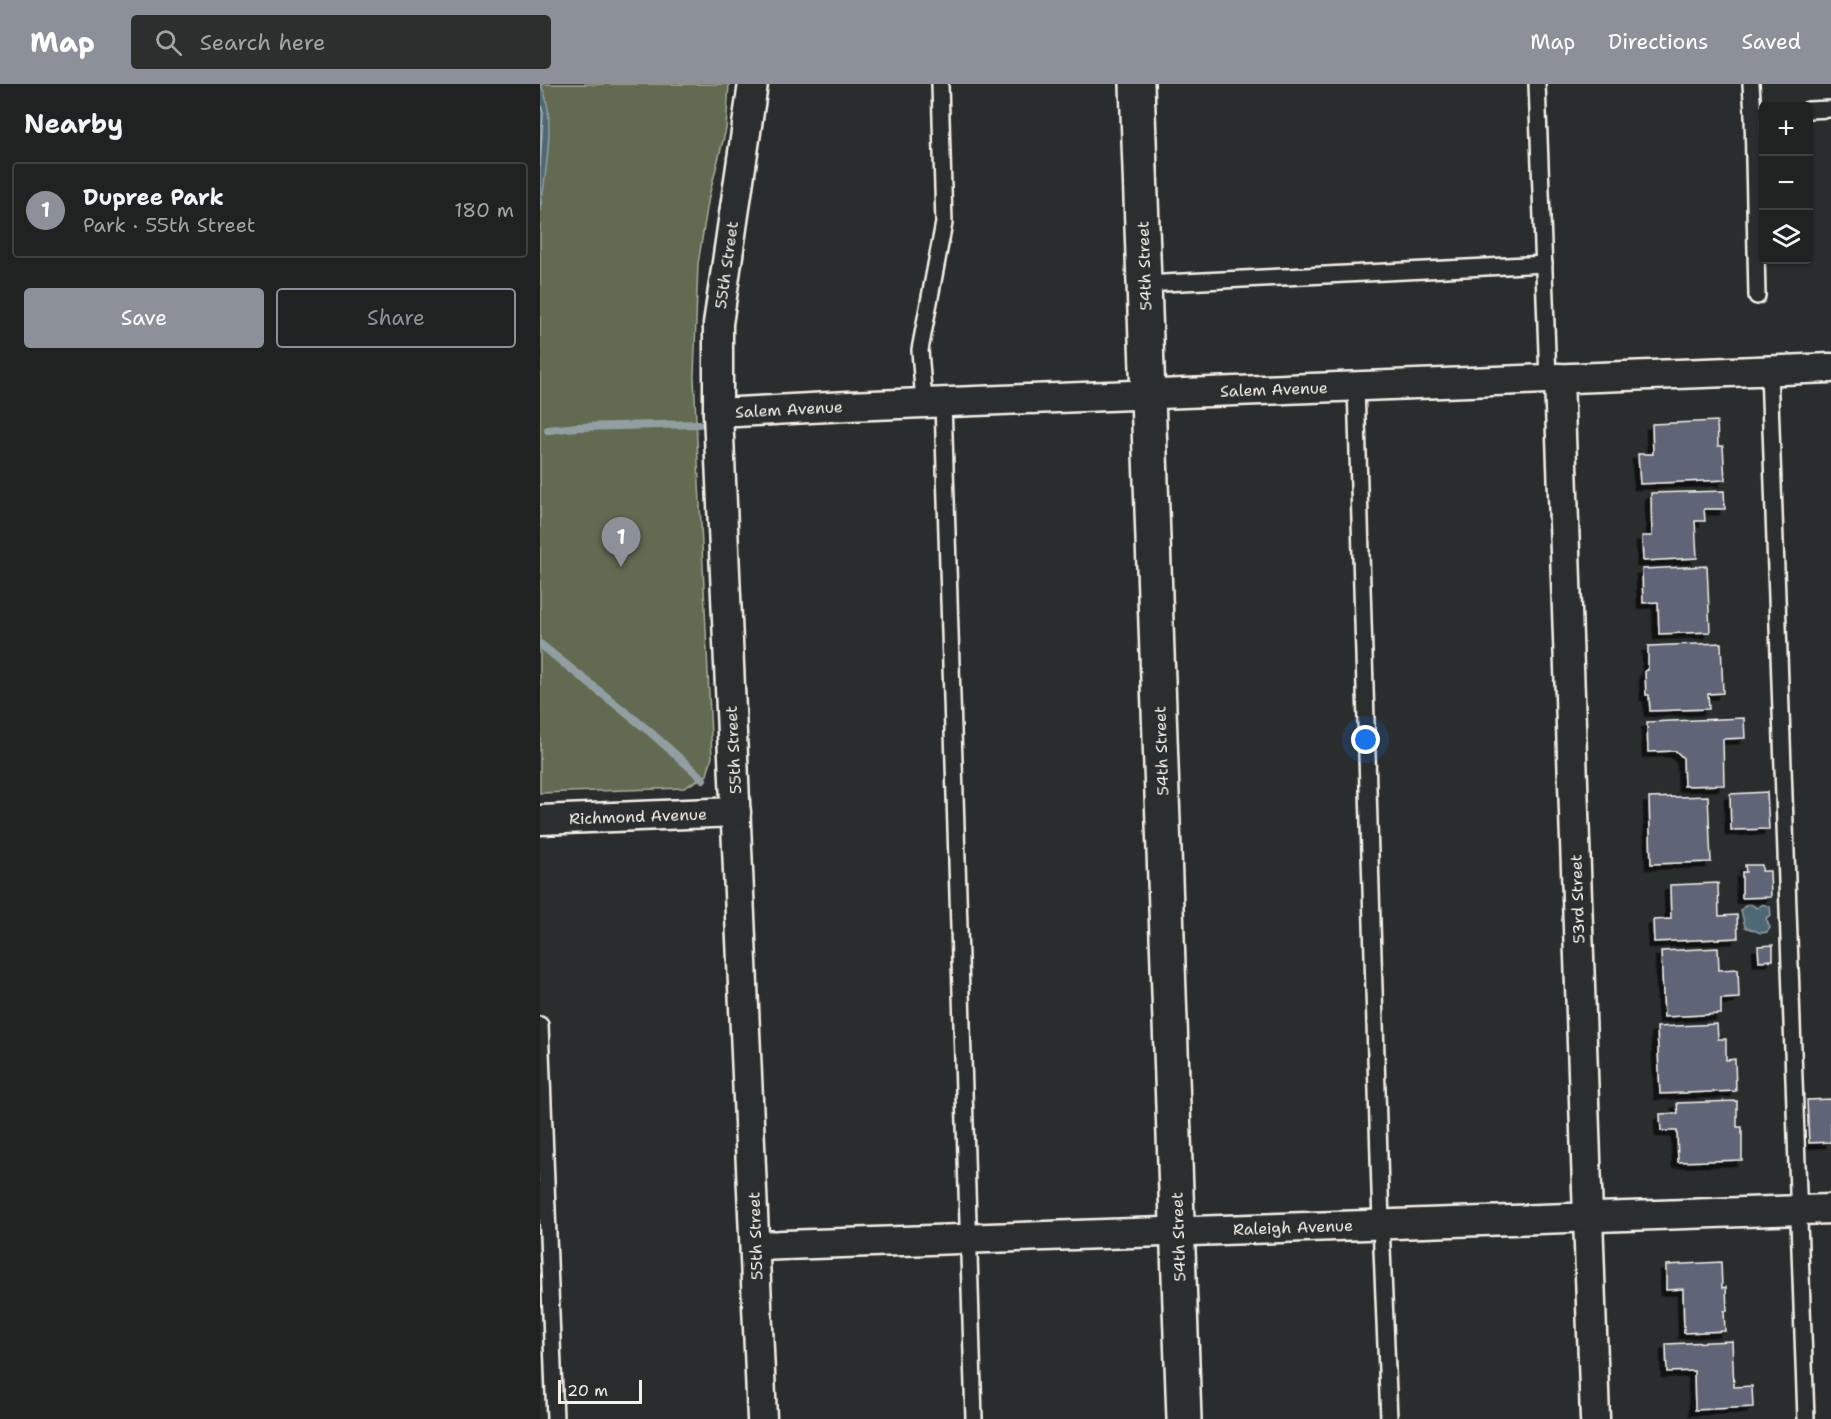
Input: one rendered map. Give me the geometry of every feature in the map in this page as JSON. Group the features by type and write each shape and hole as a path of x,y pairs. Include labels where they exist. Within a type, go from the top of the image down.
{"street":[{"name":"55th Street","path":"753,84 718,324 718,413 762,1419"},
{"name":"54th Street","path":"1137,84 1184,1419"},
{"name":"Salem Avenue","path":"718,413 933,402 1831,368"},
{"name":"53rd Street","path":"1554,379 1595,1419"},
{"name":"Richmond Avenue","path":"540,820 736,812"},
{"name":"Raleigh Avenue","path":"756,1246 1831,1209"}],"lane":[{"path":"940,84 944,223 920,350 933,402 974,1419"},
{"path":"1537,84 1544,264 1554,379"},
{"path":"1751,84 1758,113 1756,296"},
{"path":"1813,110 1831,109"},
{"path":"1144,284 1544,264"},
{"path":"1769,371 1806,1419"},
{"path":"1356,386 1389,1419"},
{"path":"540,1025 555,1419"}],"green space":[{"path":"540,84 729,84 726,129 709,196 698,264 694,377 712,757 707,775 684,788 540,793"}],"water":[{"path":"540,84 545,96 549,128 547,165 540,214"},
{"path":"1747,904 1757,908 1763,904 1770,907 1771,915 1766,918 1770,928 1767,932 1761,933 1745,927 1741,910"}],"building":[{"path":"1717,421 1718,446 1723,446 1725,480 1640,484 1638,454 1653,454 1652,424"},
{"path":"1724,491 1725,509 1704,509 1705,521 1695,521 1697,558 1643,561 1642,536 1652,536 1651,493"},
{"path":"1707,566 1710,632 1659,634 1658,602 1643,603 1642,569"},
{"path":"1721,643 1723,693 1708,694 1709,709 1650,711 1649,695 1646,695 1645,671 1648,670 1648,646"},
{"path":"1744,718 1745,738 1723,739 1724,785 1684,786 1683,758 1676,751 1648,752 1647,722"},
{"path":"1767,792 1769,829 1731,830 1730,794"},
{"path":"1708,796 1711,862 1651,864 1649,798"},
{"path":"1745,865 1762,865 1762,871 1770,871 1771,897 1742,898 1742,872 1746,872"},
{"path":"1718,883 1719,916 1737,915 1738,938 1654,942 1653,920 1671,919 1670,885"},
{"path":"1773,945 1773,960 1759,961 1758,946"},
{"path":"1718,948 1719,970 1738,969 1739,998 1721,999 1721,1014 1664,1017 1661,951"},
{"path":"1717,1024 1718,1039 1726,1039 1726,1060 1735,1059 1736,1091 1660,1094 1657,1027"},
{"path":"1831,1099 1831,1142 1809,1143 1807,1100"},
{"path":"1737,1101 1737,1127 1742,1127 1742,1160 1678,1162 1677,1131 1661,1131 1660,1114 1678,1113 1677,1103"},
{"path":"1721,1262 1722,1288 1726,1287 1725,1331 1684,1333 1683,1289 1666,1290 1666,1265"},
{"path":"1732,1341 1734,1387 1752,1386 1753,1407 1695,1410 1694,1371 1667,1372 1666,1344"}],"waterway":[{"path":"548,430 577,427 699,424"},
{"path":"540,644 649,731 703,779"}],"place":[{"name":"Dupree Park","path":"621,567"}]}
